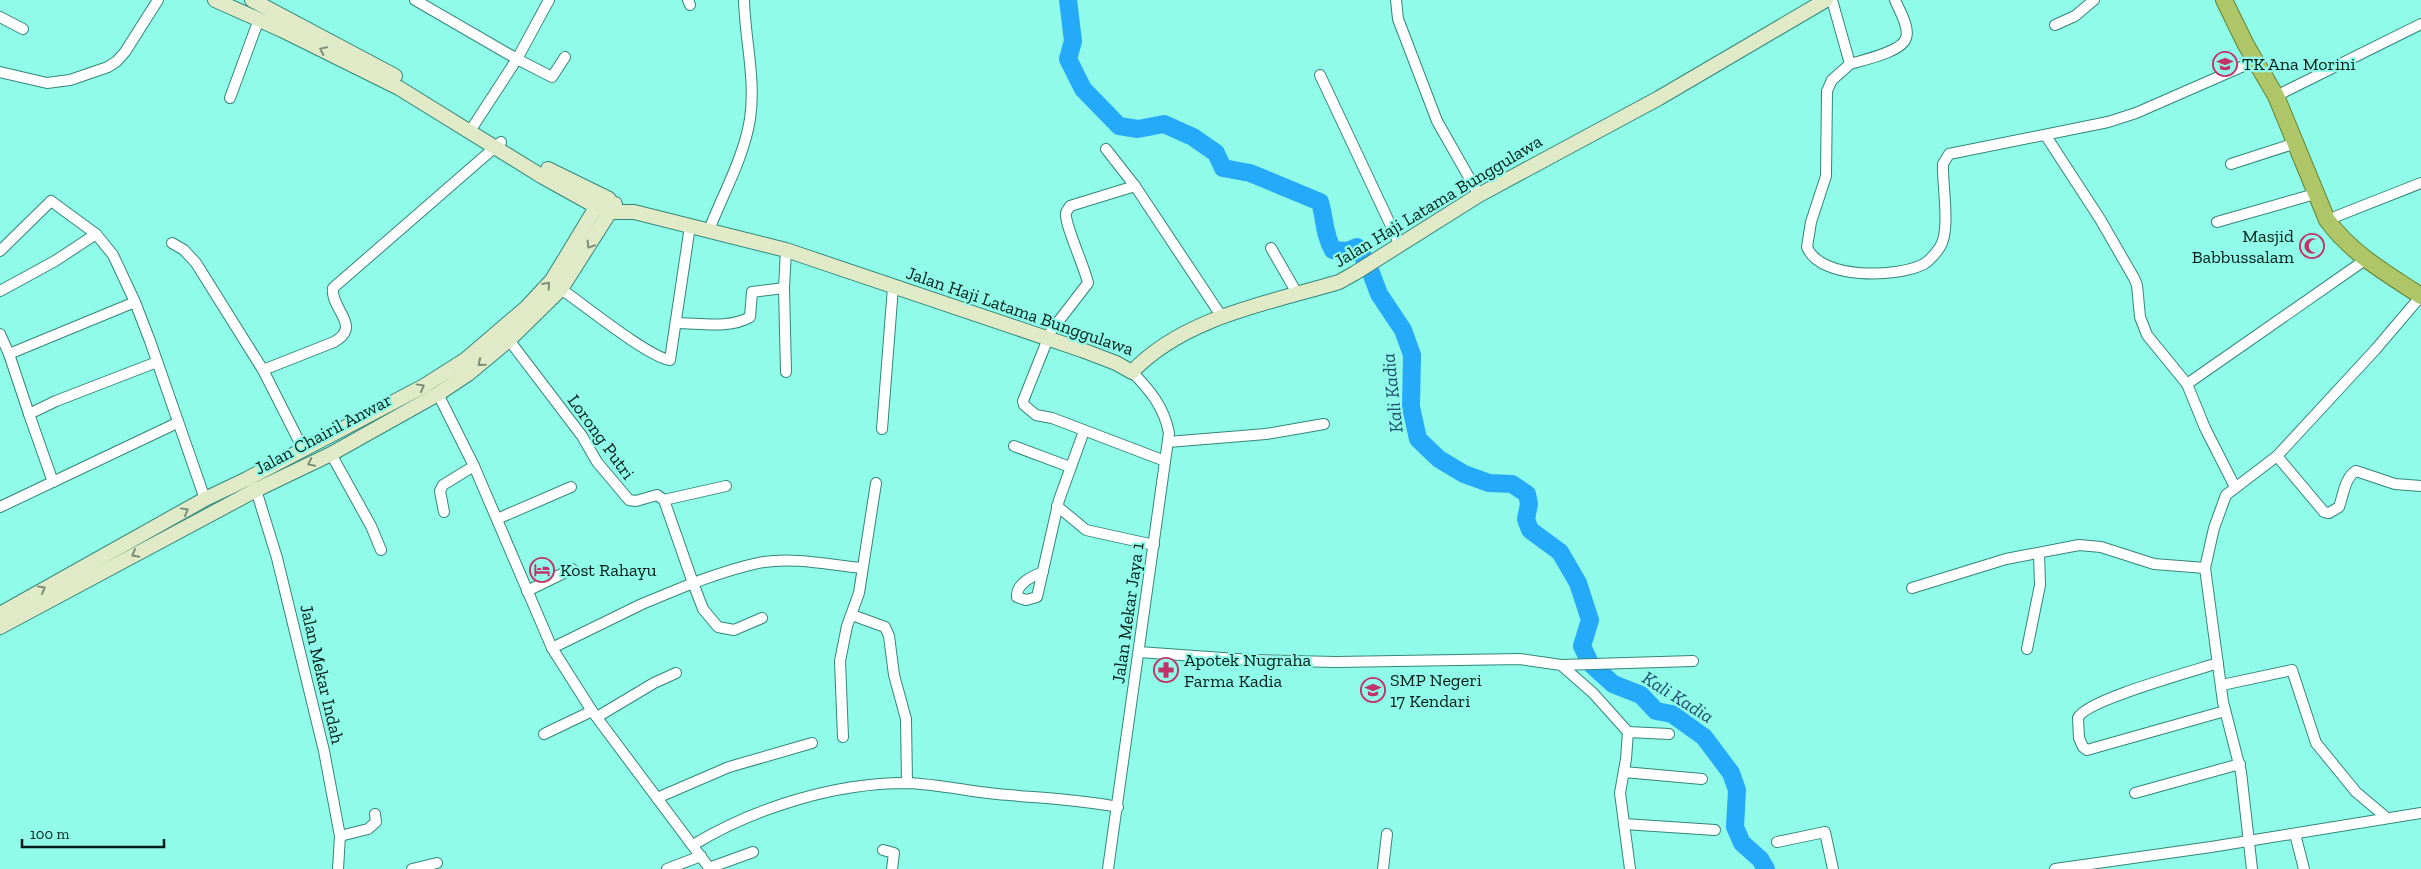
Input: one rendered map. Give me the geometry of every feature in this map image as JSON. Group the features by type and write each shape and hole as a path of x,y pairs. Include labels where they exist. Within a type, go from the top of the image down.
{"highway":[{"path":"2224,0 2255,61 2276,96 2326,220 2340,238 2365,260 2421,296"}],"main road":[{"path":"215,0 259,19 399,88 606,204"},
{"path":"252,0 408,83 474,125 498,145"},
{"name":"Jalan Haji Latama Bunggulawa","path":"606,204 626,211 786,250 893,288 1049,339 1116,363 1132,372 1144,359 1163,345 1222,317 1339,282 1371,264 1479,195 1659,98 1826,0"},
{"name":"Jalan Chairil Anwar","path":"0,627 256,490 331,454 438,394 468,374 509,340 561,289 606,204"},
{"name":"Jalan Chairil Anwar","path":"0,614 205,499 424,386 466,360 527,307 552,280 606,204"},
{"path":"153,528 160,541"}],"street":[{"path":"0,72 47,83 70,80 108,67 125,52 158,0"},
{"path":"415,0 552,77 565,58"},
{"path":"474,125 517,59 549,0"},
{"path":"708,230 730,179 750,120 751,101 744,0"},
{"path":"1396,0 1398,19 1437,121 1479,195"},
{"path":"1832,0 1850,64"},
{"path":"1895,0 1907,32 1906,39 1898,48 1850,64 1832,80 1827,91 1826,176 1807,238 1807,247 1811,255 1830,266 1871,274 1901,271 1924,264 1940,248 1944,239 1943,173 1945,158 1955,152 2046,136 2108,122 2136,113 2255,61"},
{"path":"2055,25 2075,16 2094,0"},
{"path":"0,17 23,29"},
{"path":"230,98 259,19"},
{"path":"2276,96 2421,24"},
{"path":"1320,75 1400,245"},
{"path":"2046,136 2134,278 2137,285 2140,317 2147,335 2187,384 2205,428 2235,487"},
{"path":"2230,164 2296,143"},
{"path":"263,370 334,342 343,336 346,331 346,325 333,296 333,288 498,145"},
{"path":"1106,148 1135,186 1222,317"},
{"path":"2326,220 2421,183"},
{"path":"1135,186 1082,201 1070,206 1066,212 1088,283 1052,331 1024,405 1036,415 1052,418 1165,461"},
{"path":"2217,222 2315,194"},
{"path":"0,251 51,201 96,234 113,255 135,302 205,499"},
{"path":"561,289 641,345 668,360 671,359 690,226"},
{"path":"0,291 70,252 96,234"},
{"path":"172,243 184,250 196,263 263,370 303,449"},
{"path":"1271,248 1298,295"},
{"path":"786,250 784,288 786,372"},
{"path":"2187,384 2365,260"},
{"path":"676,323 718,324 746,319 752,315 752,292 784,288"},
{"path":"882,429 893,288"},
{"path":"2252,869 2240,764 2225,711 2205,568 2218,517 2226,495 2277,456 2376,350 2421,296"},
{"path":"9,354 135,302"},
{"path":"0,334 9,354 53,482"},
{"name":"Lorong Putri","path":"509,340 582,436 597,462 629,500 636,501 657,495 664,500"},
{"path":"29,414 56,401 157,362"},
{"name":"Jalan Mekar Jaya 1","path":"1108,869 1140,652 1169,433 1163,410 1148,388 1132,372"},
{"path":"438,394 474,466 552,648 595,714 710,868 753,852"},
{"path":"0,507 177,423"},
{"path":"1168,442 1266,434 1324,424"},
{"path":"1043,572 1058,506 1084,431"},
{"path":"1014,446 1070,467"},
{"path":"331,454 372,526 381,550"},
{"path":"2277,456 2324,512 2329,513 2339,507 2348,480 2351,474 2356,471 2395,484 2421,486"},
{"path":"444,512 440,491 443,485 474,466"},
{"path":"843,737 840,661 847,626 859,593 861,568 876,483"},
{"path":"726,486 664,500 703,609 718,627 734,630 762,618"},
{"path":"496,519 571,487"},
{"name":"Jalan Mekar Indah","path":"256,490 286,594 324,751 340,836 338,869"},
{"path":"1058,506 1086,530 1154,545"},
{"path":"1912,588 1972,569 2072,546 2089,546 2154,564 2205,568"},
{"path":"2027,649 2040,585 2039,553"},
{"path":"552,648 642,604 720,573 765,562 808,563 861,568"},
{"path":"527,590 572,568"},
{"path":"852,615 885,627 889,636 894,675 906,719 907,783"},
{"path":"1140,652 1242,660 1336,662 1520,659 1560,665 1693,661"},
{"path":"2218,663 2118,694 2083,710 2078,718 2079,738 2083,748 2087,750 2225,711"},
{"path":"1560,665 1593,693 1628,732 1669,734"},
{"path":"2222,685 2292,670 2316,743 2351,787 2387,818"},
{"path":"544,734 595,714 676,673"},
{"path":"1628,732 1620,793 1630,869"},
{"path":"657,798 729,767 812,743"},
{"path":"2135,793 2240,764"},
{"path":"1624,772 1702,779"},
{"path":"693,845 733,823 787,802 874,784 907,783 951,786 995,794 1070,799 1118,807"},
{"path":"2055,869 2295,834 2421,813"},
{"path":"340,836 371,828 376,822 375,814"},
{"path":"1624,824 1716,830"},
{"path":"1777,842 1825,832 1833,869"},
{"path":"1383,869 1387,834"},
{"path":"2295,834 2304,869"},
{"path":"883,850 894,853 892,869"},
{"path":"667,869 700,856"},
{"path":"412,869 438,863"}],"waterway":[{"name":"Kali Kadia","path":"1068,0 1073,41 1068,59 1083,89 1119,126 1138,129 1164,124 1193,137 1216,153 1223,168 1250,173 1320,202 1326,233 1333,250 1347,251 1357,247 1368,265 1379,294 1403,330 1412,355 1411,407 1418,439 1439,459 1464,474 1489,483 1512,484 1527,494 1529,504 1526,519 1530,530 1560,552 1578,583 1590,620 1582,646 1590,663 1613,684 1641,695 1656,711 1672,714 1704,737 1731,773 1737,790 1735,827 1742,843 1760,859 1766,869"}],"place":[{"name":"TK Ana Morini","path":"2225,64"},
{"name":"Masjid Babbussalam","path":"2312,246"},
{"name":"Kost Rahayu","path":"542,570"},
{"name":"Apotek Nugraha Farma Kadia","path":"1166,670"},
{"name":"SMP Negeri 17 Kendari","path":"1373,690"}]}
